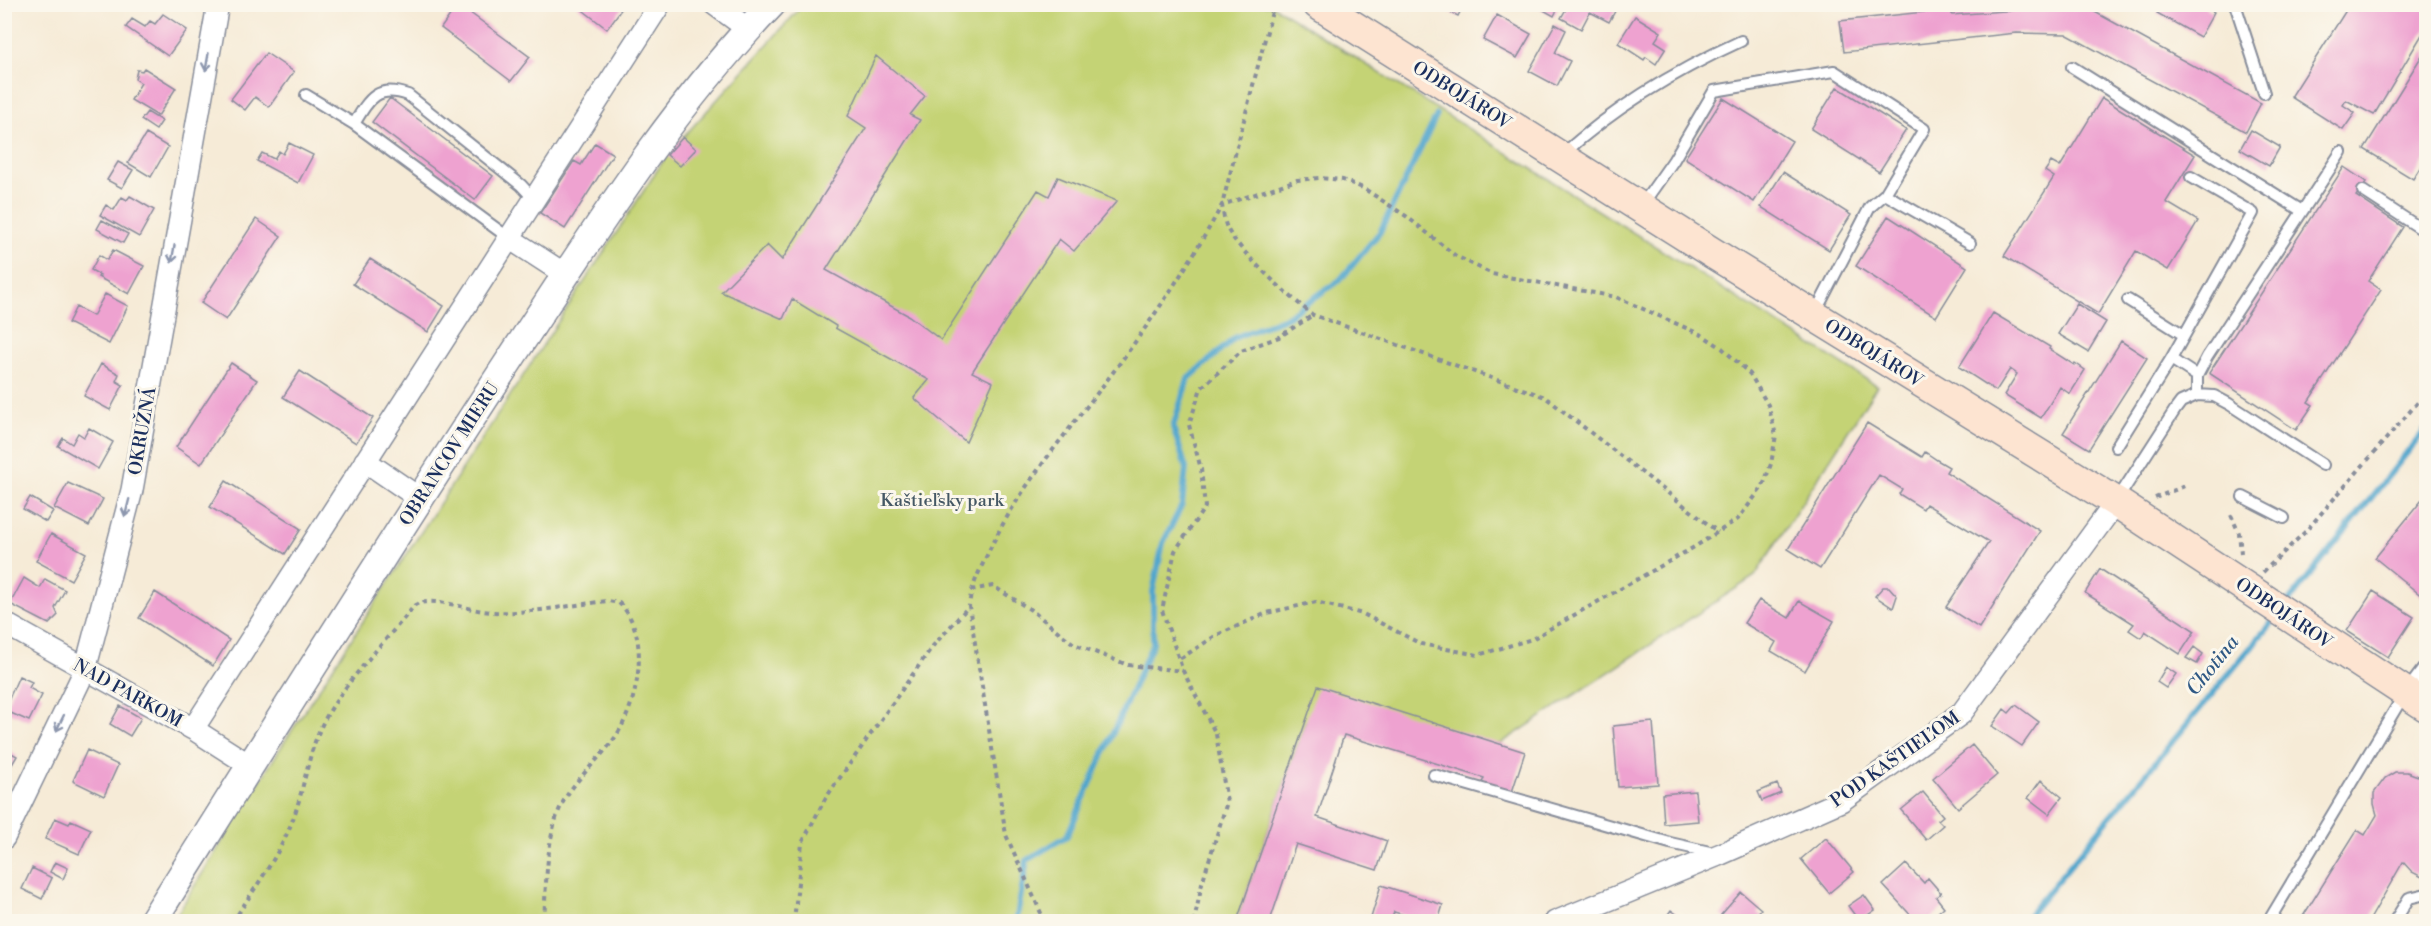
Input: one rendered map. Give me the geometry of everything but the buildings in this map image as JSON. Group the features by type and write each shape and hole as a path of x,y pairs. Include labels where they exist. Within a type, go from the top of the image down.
{"main road":[{"name":"ODBOJÁROV","path":"1318,4 1813,316 2116,501 2416,700"}],"street":[{"name":"OKRUŽNÁ","path":"4,838 86,670 132,490 218,4"},
{"path":"193,729 660,4"},
{"path":"714,4 748,29"},
{"name":"OBRANCOV MIERU","path":"152,921 419,498 636,168 748,29 772,4"},
{"path":"509,237 566,276"},
{"path":"365,461 419,498"},
{"name":"POD KAŠTIEĽOM","path":"1555,921 1721,854 1841,801 1961,714 2116,501"},
{"name":"NAD PARKOM","path":"4,623 193,729 251,766"}],"lane":[{"path":"2235,4 2264,93"},
{"path":"1559,157 1591,129 1641,94 1703,59 1741,41"},
{"path":"2072,67 2302,211"},
{"path":"1640,208 1673,161 1714,91 1834,71 1924,129 1885,194 1870,207 1813,316"},
{"path":"354,124 367,103 375,96 393,90 408,95 521,185 534,199"},
{"path":"306,95 354,124 509,237"},
{"path":"2197,395 2197,376 2207,357 2341,152"},
{"path":"2116,447 2171,359 2253,213 2191,177"},
{"path":"2363,191 2427,232"},
{"path":"1885,194 1970,243"},
{"path":"2128,300 2184,335"},
{"path":"2171,359 2197,376"},
{"path":"2116,501 2181,402 2197,395 2214,396 2239,409 2323,465"},
{"path":"2243,496 2284,518"},
{"path":"2268,921 2416,700 2427,664"},
{"path":"1434,775 1670,843 1721,854"},
{"path":"2394,921 2409,898 2427,894"}],"path":[{"path":"1045,921 1006,835 969,606 970,590 999,529 1024,488 1050,450 1088,404 1177,279 1197,250 1222,205 1274,4"},
{"path":"1178,660 1217,635 1267,613 1316,602 1363,614 1421,644 1478,655 1532,639 1738,519 1763,486 1771,464 1776,435 1768,405 1741,364 1702,335 1616,297 1588,290 1515,279 1482,270 1456,256 1380,198 1343,180 1319,178 1280,184 1222,205"},
{"path":"1222,205 1227,226 1234,239 1293,300 1313,315 1545,397 1718,532"},
{"path":"1194,921 1202,883 1227,802 1216,734 1178,660 1162,610 1175,551 1205,507 1201,469 1189,425 1202,388 1241,351 1279,337 1313,315"},
{"path":"2252,591 2257,578 2305,532 2427,393"},
{"path":"2152,500 2187,485"},
{"path":"2231,515 2240,534 2241,555"},
{"path":"970,590 993,586 1031,610 1074,644 1128,665 1183,671"},
{"path":"233,921 281,847 293,820 314,743 324,721 337,699 415,605 423,601 435,601 456,607 492,612 523,612 608,601 619,603 632,618 637,635 639,662 630,709 614,739 561,806 546,879 544,921"},
{"path":"794,921 802,843 825,799 932,647 969,606"},
{"path":"824,921 868,918 982,921"}],"green space":[{"name":"Kaštieľsky park","path":"803,5 1272,5 1877,386 1755,576 1500,744 1306,721 1237,921 172,922 283,744 667,155"}],"waterway":[{"path":"1016,922 1027,860 1067,836 1153,643 1153,591 1163,543 1182,505 1186,468 1173,427 1188,379 1236,337 1285,318 1340,280 1380,232 1437,115"},
{"name":"Chotina","path":"2286,605 2426,429"},
{"name":"Chotina","path":"2023,922 2276,617"}]}
